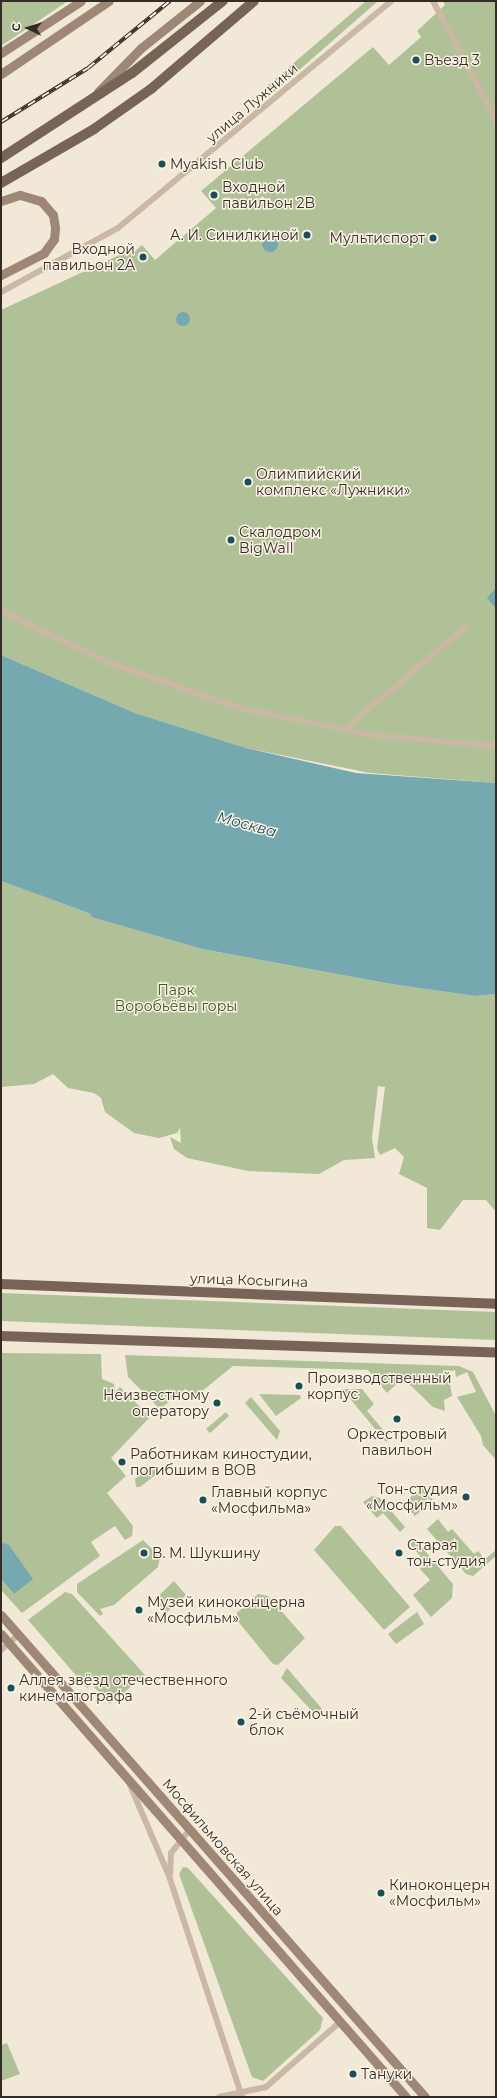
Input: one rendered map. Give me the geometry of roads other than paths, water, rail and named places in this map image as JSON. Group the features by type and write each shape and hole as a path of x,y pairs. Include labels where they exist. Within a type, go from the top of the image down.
{"main road":[{"path":"1,54 81,1"},
{"path":"1,74 109,1"},
{"path":"81,109 141,48 200,1"},
{"path":"1,158 81,109 179,39 223,1"},
{"path":"1,183 94,129 150,89 254,1"},
{"path":"1,201 20,195 41,201 53,215 55,228 54,239 44,253 1,275"},
{"name":"улица Косыгина","path":"1,1284 496,1304"},
{"path":"1,1336 496,1352"},
{"name":"Мосфильмовская улица","path":"1,1615 189,1831 425,2097"},
{"name":"Мосфильмовская улица","path":"1,1634 406,2097"}],"street":[{"name":"улица Лужники","path":"1,292 118,228 391,1"},
{"path":"434,1 496,120"},
{"path":"1,611 79,650 160,683 239,708 344,730 420,741 496,746"},
{"path":"344,730 465,627"},
{"path":"1,1650 18,1635"},
{"path":"126,1778 169,1876 243,2094"},
{"path":"169,1876 171,1853 180,1840 189,1831"},
{"path":"219,2097 243,2094 266,2087 340,2022"}],"water":[{"path":"270,236 277,241 278,244 273,251 270,252 263,247 262,244 267,237"},
{"path":"180,312 186,312 190,316 190,322 186,326 180,326 176,322 176,316"},
{"path":"496,588 496,609 487,598"},
{"name":"Москва","path":"1,655 135,713 246,748 356,773 496,783 496,994 475,996 391,984 202,949 91,917 91,914 1,881"},
{"path":"1,1542 9,1545 33,1579 14,1594 1,1579"}],"railway":[{"path":"1,122 88,68 170,1"}],"place":[{"name":"Въезд 3","path":"416,60"},
{"name":"Myakish Club","path":"162,164"},
{"name":"Входной павильон 2B","path":"214,195"},
{"name":"А. И. Синилкиной","path":"307,235"},
{"name":"Мультиспорт","path":"433,238"},
{"name":"Входной павильон 2A","path":"143,257"},
{"name":"Олимпийский комплекс «Лужники»","path":"248,482"},
{"name":"Скалодром BigWall","path":"231,540"},
{"name":"Производственный корпус","path":"299,1386"},
{"name":"Неизвестному оператору","path":"217,1403"},
{"name":"Оркестровый павильон","path":"397,1419"},
{"name":"Работникам киностудии, погибшим в ВОВ","path":"122,1462"},
{"name":"Тон-студия «Мосфильм»","path":"466,1497"},
{"name":"Главный корпус «Мосфильма»","path":"203,1500"},
{"name":"В. М. Шукшину","path":"144,1553"},
{"name":"Старая тон-студия","path":"399,1553"},
{"name":"Музей киноконцерна «Мосфильм»","path":"139,1610"},
{"name":"Аллея звёзд отечественного кинематографа","path":"11,1688"},
{"name":"2-й съёмочный блок","path":"241,1722"},
{"name":"Киноконцерн «Мосфильм»","path":"381,1893"},
{"name":"Тануки","path":"353,2074"}],"park label":[{"name":"Парк Воробьёвы горы","path":"176,998"}]}
